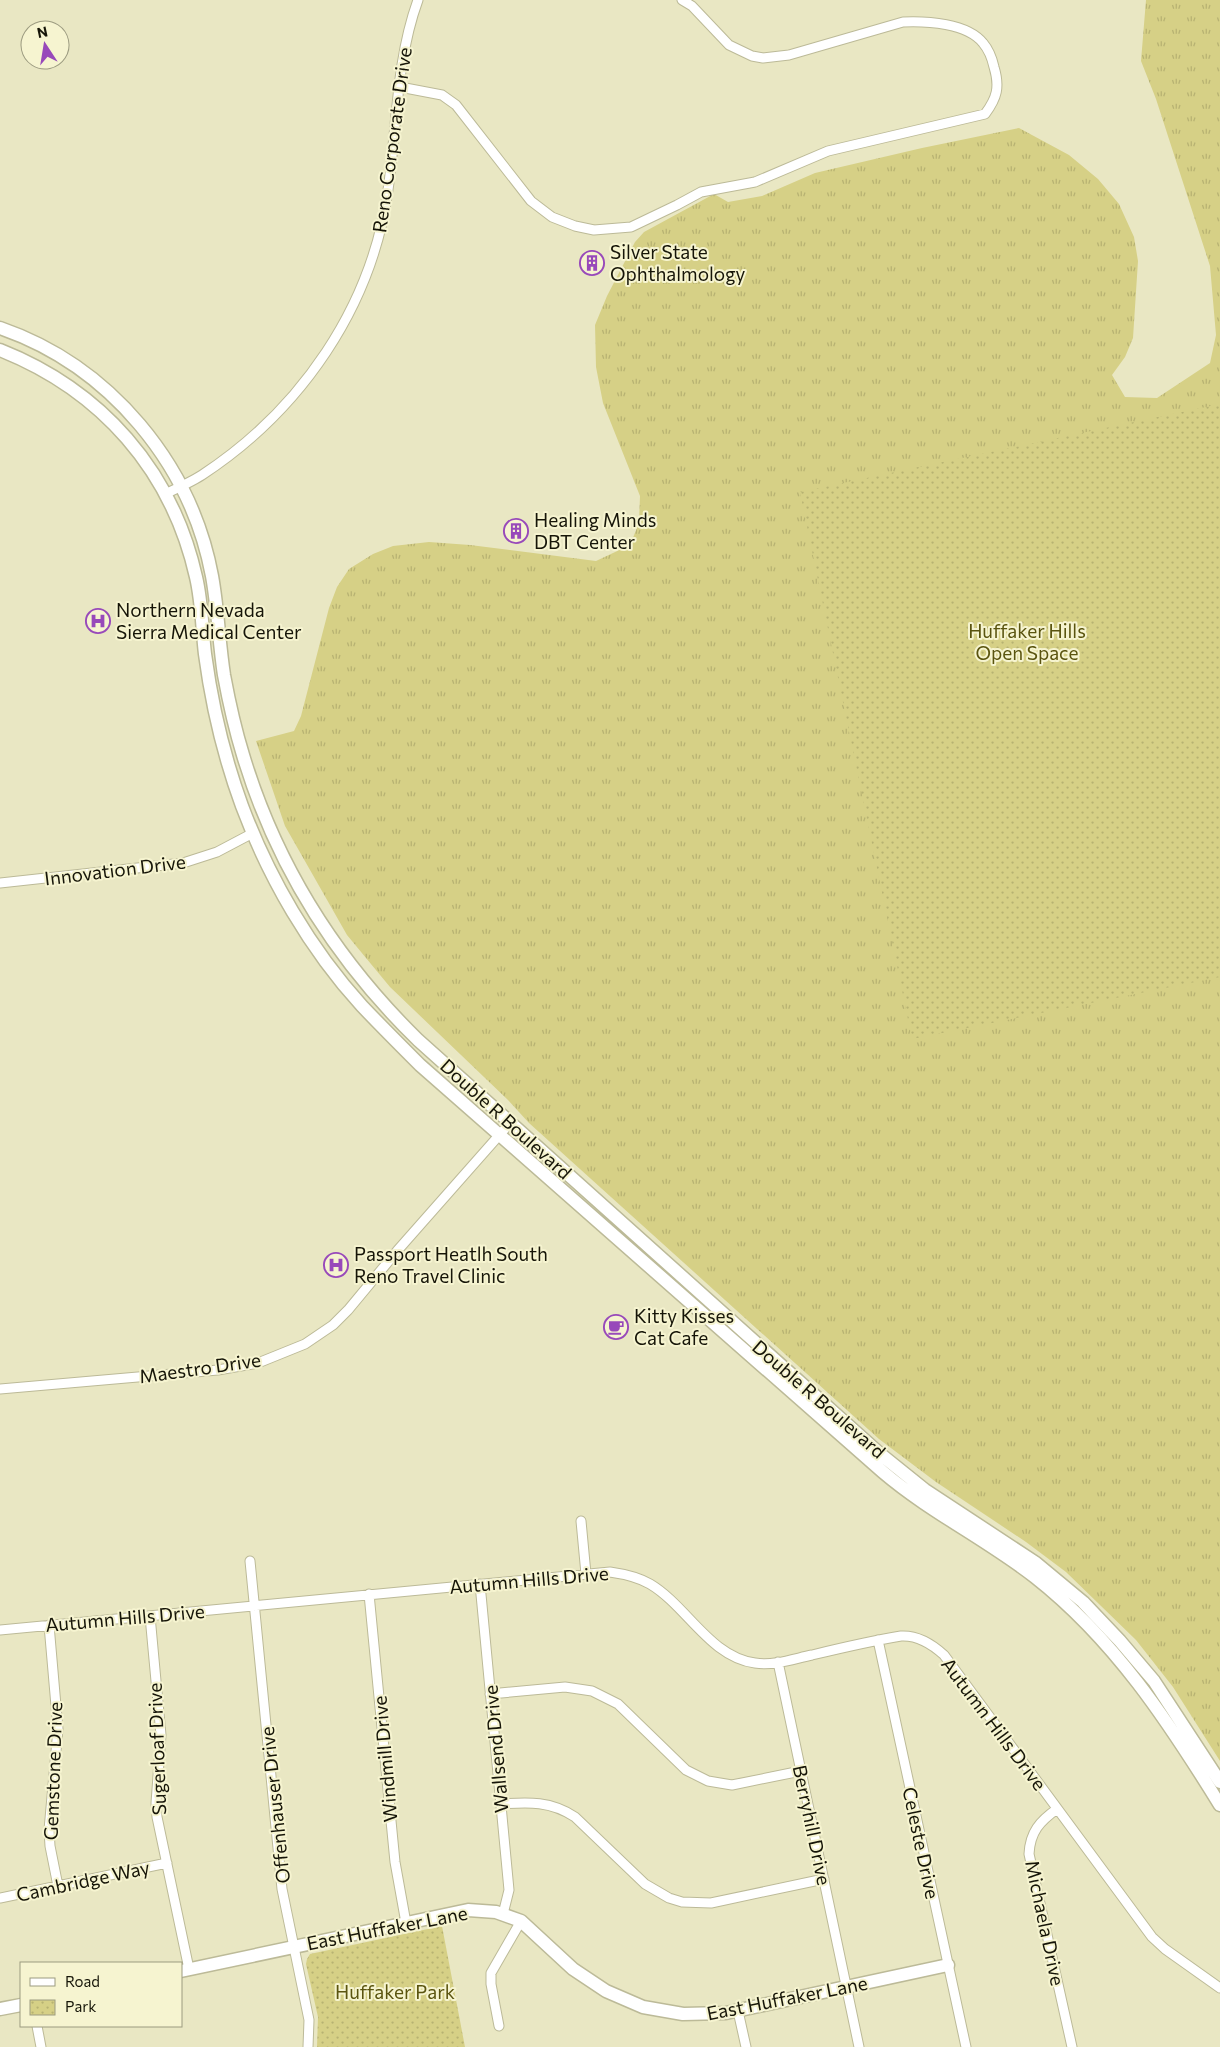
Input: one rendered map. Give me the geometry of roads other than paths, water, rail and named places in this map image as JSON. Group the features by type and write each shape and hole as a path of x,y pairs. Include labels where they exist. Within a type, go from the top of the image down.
{"main road":[{"path":"0,321 25,338"},
{"name":"Double R Boulevard","path":"0,328 46,348 78,369 122,404 159,448 181,486 194,514 208,555 215,594 224,674 238,740 262,811 284,860 325,931 377,999 418,1040 896,1468 942,1501 1015,1548 1054,1577 1083,1602 1154,1681 1220,1782"},
{"name":"Double R Boulevard","path":"0,350 21,359 60,381 100,410 135,448 166,494 182,529 192,562 200,598 208,671 219,731 236,787 253,833 270,870 293,911 320,952 352,994 420,1065 899,1485 1018,1564 1071,1608 1103,1640 1134,1676 1179,1739 1220,1805"},
{"name":"East Huffaker Lane","path":"185,1970 468,1910 482,1910 503,1914 520,1921 589,1981 623,2000 652,2009 683,2014 704,2015 738,2011 948,1966"},
{"path":"0,2009 20,2005"}],"street":[{"name":"Reno Corporate Drive","path":"166,494 202,475 236,449 280,410 306,380 342,329 363,284 382,230 389,188 406,44 418,0"},
{"path":"400,87 442,95 456,105 531,201 552,217 576,226 594,230 631,227 701,192 755,182 828,151 986,114 996,98 996,72 991,54 974,35 948,25 921,21 903,22 789,55 763,58 752,56 729,45 692,6 682,0"},
{"name":"Innovation Drive","path":"0,883 183,863 217,852 253,833"},
{"name":"Maestro Drive","path":"0,1389 218,1370 258,1363 305,1344 333,1324 348,1310 510,1122"},
{"path":"581,1522 586,1574"},
{"name":"Offenhauser Drive","path":"250,1561 282,1888 309,2020 308,2047"},
{"name":"Autumn Hills Drive","path":"0,1630 610,1572 638,1578 662,1592 722,1650 732,1656 756,1664 778,1662 878,1640 908,1636 926,1641 936,1648 948,1661 1152,1937 1165,1949 1220,1988"},
{"name":"Wallsend Drive","path":"480,1584 509,1890 503,1914"},
{"name":"Windmill Drive","path":"370,1594 395,1862 406,1923"},
{"name":"Sugerloaf Drive","path":"150,1616 161,1735 156,1803 185,1970"},
{"name":"Gemstone Drive","path":"49,1625 58,1729 50,1846 58,1886"},
{"name":"Celeste Drive","path":"878,1640 966,2047"},
{"name":"Berryhill Drive","path":"778,1662 859,2047"},
{"path":"490,1694 565,1687 592,1691 618,1704 686,1770 708,1781 732,1784 801,1771"},
{"path":"501,1804 540,1802 565,1810 575,1817 645,1884 669,1898 682,1902 711,1903 824,1879"},
{"name":"Michaela Drive","path":"1057,1809 1037,1825 1030,1844 1029,1854 1072,2047"},
{"name":"Cambridge Way","path":"0,1898 167,1863"},
{"path":"499,2026 491,1984 492,1974 520,1921"},
{"path":"738,2011 746,2047"},
{"path":"37,2027 42,2047"}],"place":[{"name":"Silver State Ophthalmology","path":"592,263"},
{"name":"Healing Minds DBT Center","path":"516,531"},
{"name":"Northern Nevada Sierra Medical Center","path":"98,621"},
{"name":"Passport Heatlh South Reno Travel Clinic","path":"336,1265"},
{"name":"Kitty Kisses Cat Cafe","path":"616,1327"}],"park label":[{"name":"Huffaker Hills Open Space","path":"1027,642"},
{"name":"Huffaker Park","path":"395,1992"}]}
